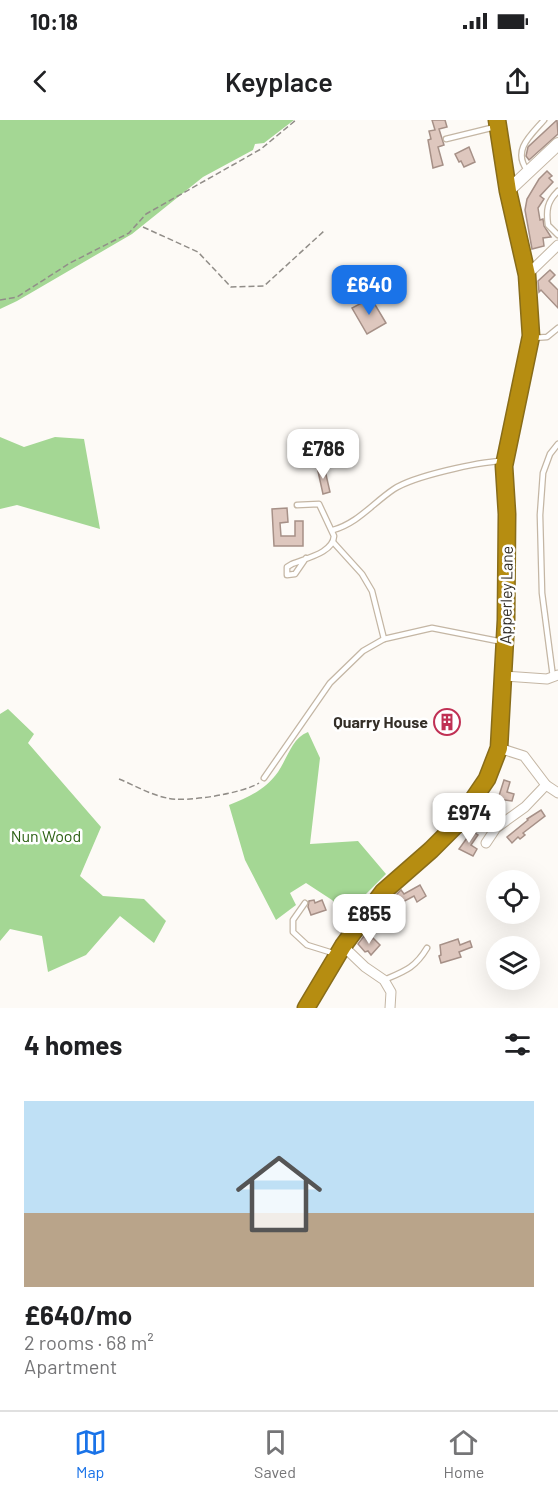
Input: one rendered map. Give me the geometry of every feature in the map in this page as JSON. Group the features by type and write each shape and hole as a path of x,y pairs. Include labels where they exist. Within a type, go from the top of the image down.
{"highway":[{"name":"Apperley Lane","path":"306,1008 341,950 383,892 455,826 487,779 499,748 505,643 507,514 504,461 531,338 530,296 518,188 497,123"}],"main road":[{"path":"518,188 558,144"}],"street":[{"path":"527,275 558,245"},
{"path":"503,676 547,679 556,676"},
{"path":"499,748 524,756 546,785 558,793"},
{"path":"486,843 496,828 525,807 546,785"},
{"path":"341,950 384,980 391,992 390,1008"}],"lane":[{"path":"518,188 524,165 521,148 544,120"},
{"path":"446,140 497,123"},
{"path":"558,191 550,199 546,210 548,225 558,235"},
{"path":"531,338 547,337 558,328"},
{"path":"556,676 542,593 540,514 543,473 550,454 558,444"},
{"path":"333,530 355,521 392,490 413,480 489,462 504,461"},
{"path":"297,506 319,504 333,530 333,542 326,550 306,558 287,567 287,575 295,574 306,558"},
{"path":"333,542 362,574 372,591 384,639"},
{"path":"264,778 330,683 363,651 384,639 432,628 505,643"},
{"path":"305,903 293,920 293,932 307,945 341,950"},
{"path":"384,980 409,970 419,962 428,948"}],"path":[{"path":"0,300 17,297 70,263 129,233 146,214 261,149 296,120"},
{"path":"143,227 198,252 231,287 264,286 324,231"},
{"path":"118,779 167,798 181,799 212,796 250,788 264,778"}],"green space":[{"path":"0,120 294,120 264,143 255,144 253,150 203,177 132,234 0,309"},
{"path":"0,437 24,447 55,437 84,439 100,529 17,505 0,509"},
{"name":"Nun Wood","path":"8,709 34,734 28,743 101,827 80,876 103,896 144,899 166,921 154,943 120,916 86,955 48,972 42,936 10,929 0,941 0,714"},
{"path":"308,732 320,758 310,844 358,841 386,874 346,914 332,900 306,883 290,893 296,905 276,920 245,860 229,805 250,796 268,784 278,772 294,743"}],"building":[{"path":"432,120 445,120 447,127 439,129 444,145 438,147 443,165 433,168 428,140 431,139 429,131 435,130"},
{"path":"557,120 558,134 529,160 526,156 528,147"},
{"path":"469,147 475,162 464,167 455,154"},
{"path":"547,171 552,176 549,178 553,182 540,196 544,199 538,208 540,220 543,219 544,226 551,237 543,238 544,246 532,249 525,210 527,199 539,179"},
{"path":"550,270 555,275 549,281 558,290 558,308 541,290 539,292 538,281"},
{"path":"371,298 386,323 367,334 352,308"},
{"path":"324,466 330,492 323,494 317,467"},
{"path":"287,508 288,522 280,523 281,536 295,536 295,521 303,521 303,546 274,546 272,509"},
{"path":"504,780 510,782 507,792 514,794 512,801 498,799"},
{"path":"541,810 545,816 523,833 525,835 520,839 518,837 512,843 507,837"},
{"path":"472,831 478,835 471,845 477,849 473,856 459,849"},
{"path":"420,885 426,896 417,902 414,896 397,905 394,899 398,897 396,895 401,890 404,894"},
{"path":"314,900 315,903 322,900 326,910 311,915 308,907 309,901"},
{"path":"364,936 369,942 373,938 380,945 371,955 358,944"},
{"path":"458,939 460,945 470,941 472,947 459,952 461,957 441,963 440,945"}],"place":[{"name":"Quarry House","path":"447,722"}]}
